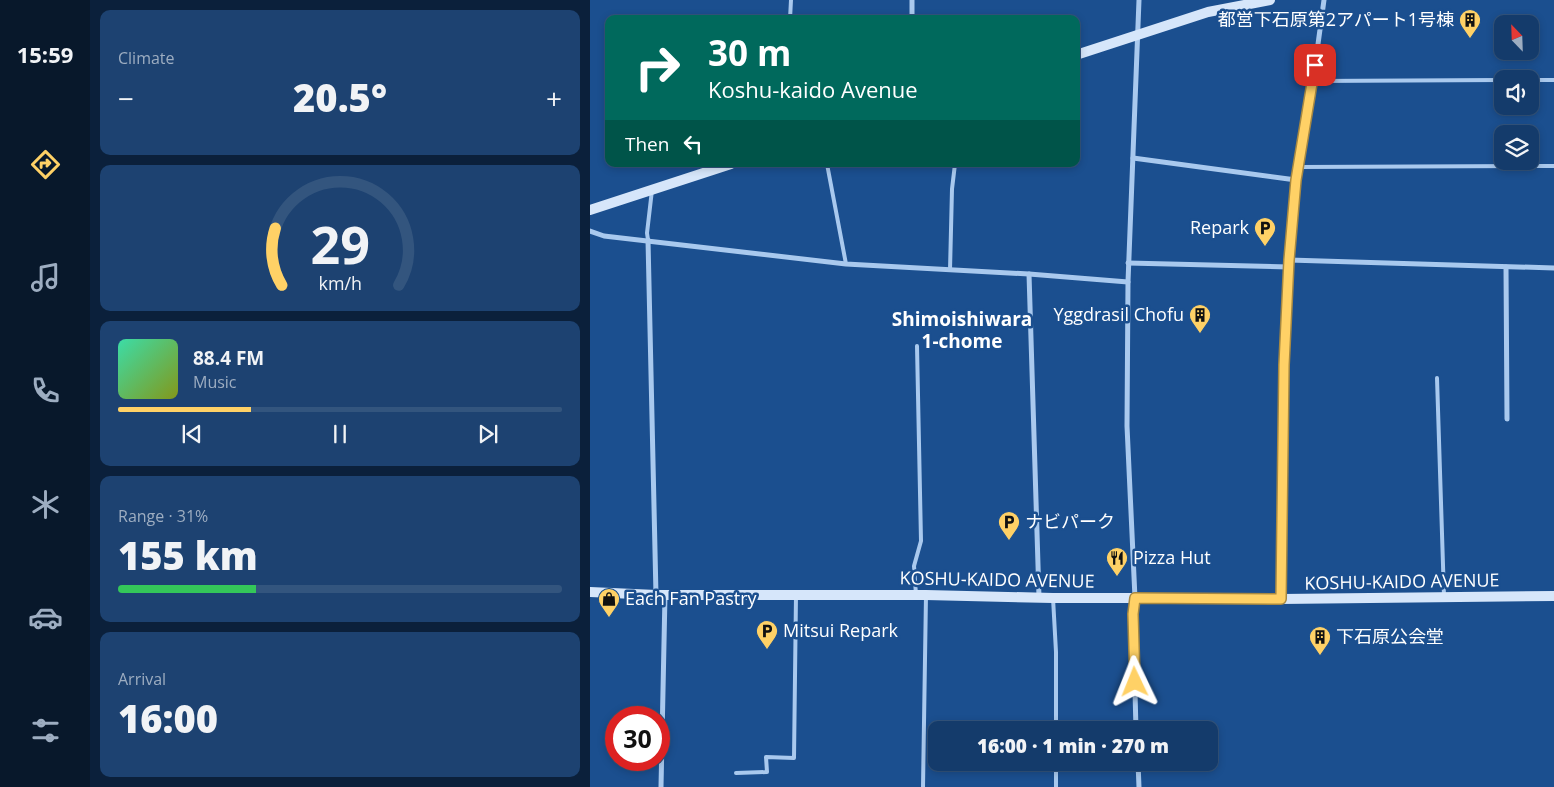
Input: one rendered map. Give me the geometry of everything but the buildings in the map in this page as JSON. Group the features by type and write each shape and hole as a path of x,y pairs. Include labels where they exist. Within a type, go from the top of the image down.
{"main road":[{"path":"1208,12 1224,0"},
{"path":"1080,54 1208,12 1270,0"},
{"path":"590,210 722,167"},
{"name":"KOSHU-KAIDO AVENUE","path":"590,592 660,595 921,595 1053,598 1281,599 1554,596"}],"street":[{"path":"912,0 912,15"},
{"path":"1136,721 1133,632 1135,598 1127,426 1128,264 1140,0"},
{"path":"1281,599 1284,365 1289,260 1296,180 1313,81 1324,0"},
{"path":"1132,158 1296,180"},
{"path":"590,231 604,236 846,264 1029,274 1128,282"},
{"path":"648,240 660,595 662,787"},
{"path":"1289,260 1554,268"},
{"path":"1128,264 1289,267"},
{"path":"1506,266 1507,419"},
{"path":"1029,274 1039,597"},
{"path":"1138,771 1138,787"}],"lane":[{"path":"790,15 791,0"},
{"path":"1313,81 1494,80"},
{"path":"1539,80 1554,80"},
{"path":"1299,167 1554,166"},
{"path":"828,167 846,264"},
{"path":"950,270 952,189 955,167"},
{"path":"648,240 647,232 652,190"},
{"path":"917,346 921,541 914,566 921,595 923,787"},
{"path":"1437,378 1444,598"},
{"path":"736,773 767,772 766,757 794,758 796,595"},
{"path":"1053,598 1056,652 1056,721"},
{"path":"1056,771 1056,787"}],"place":[{"name":"都営下石原第2アパート1号棟","path":"1470,39"},
{"name":"Repark","path":"1265,247"},
{"name":"Yggdrasil Chofu","path":"1200,334"},
{"name":"ナビパーク","path":"1009,541"},
{"name":"Pizza Hut","path":"1117,577"},
{"name":"Each Fan Pastry","path":"609,618"},
{"name":"Mitsui Repark","path":"767,650"},
{"name":"下石原公会堂","path":"1320,656"}],"district":[{"name":"Shimoishiwara 1-chome","path":"962,330"}],"route":[{"path":"1135,682 1133,614 1135,598 1281,599 1284,365 1289,260 1296,180 1315,65"}]}
